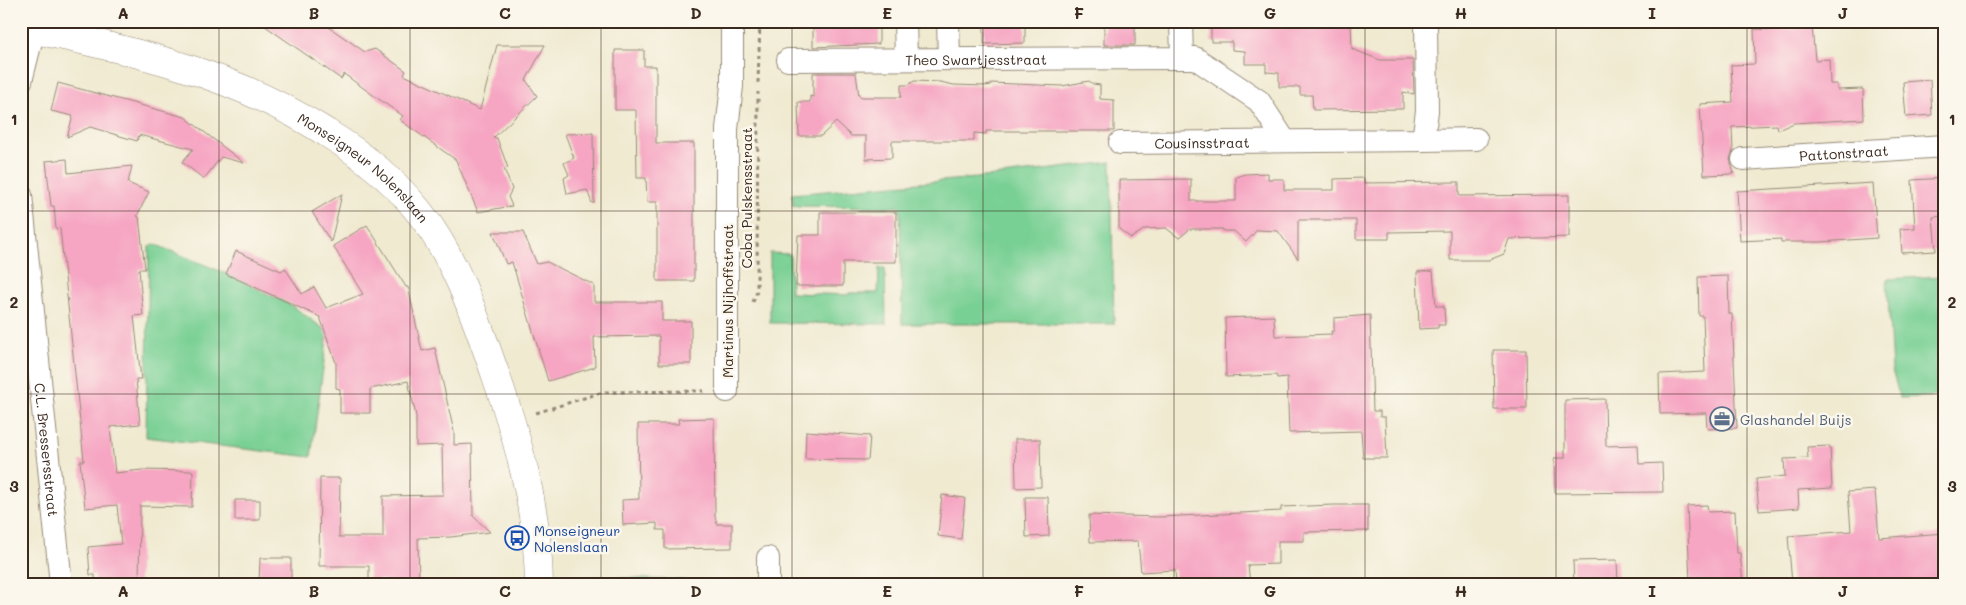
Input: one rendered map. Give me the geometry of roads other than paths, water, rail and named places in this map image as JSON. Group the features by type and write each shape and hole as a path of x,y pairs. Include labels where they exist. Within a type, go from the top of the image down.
{"street":[{"name":"Martinus Nijhoffstraat","path":"727,391 727,129 732,60 732,21"},
{"path":"906,21 906,59"},
{"path":"948,21 949,59"},
{"path":"1181,21 1182,58 1195,58 1259,101 1285,141"},
{"path":"1423,140 1427,111 1426,21"},
{"path":"21,81 28,28"},
{"name":"Monseigneur Nolenslaan","path":"28,28 140,53 220,78 303,117 380,170 421,214 443,250 482,336 512,423 524,468 539,550 539,584"},
{"name":"Theo Swartjesstraat","path":"788,60 1182,58"},
{"name":"Cousinsstraat","path":"1120,143 1476,139"},
{"name":"Pattonstraat","path":"1743,159 1945,146"},
{"name":"C.L. Bressersstraat","path":"21,195 61,584"},
{"path":"768,558 768,584"}],"place":[{"name":"Glashandel Buijs","path":"1722,419"},
{"name":"Monseigneur Nolenslaan","path":"517,538"}]}
